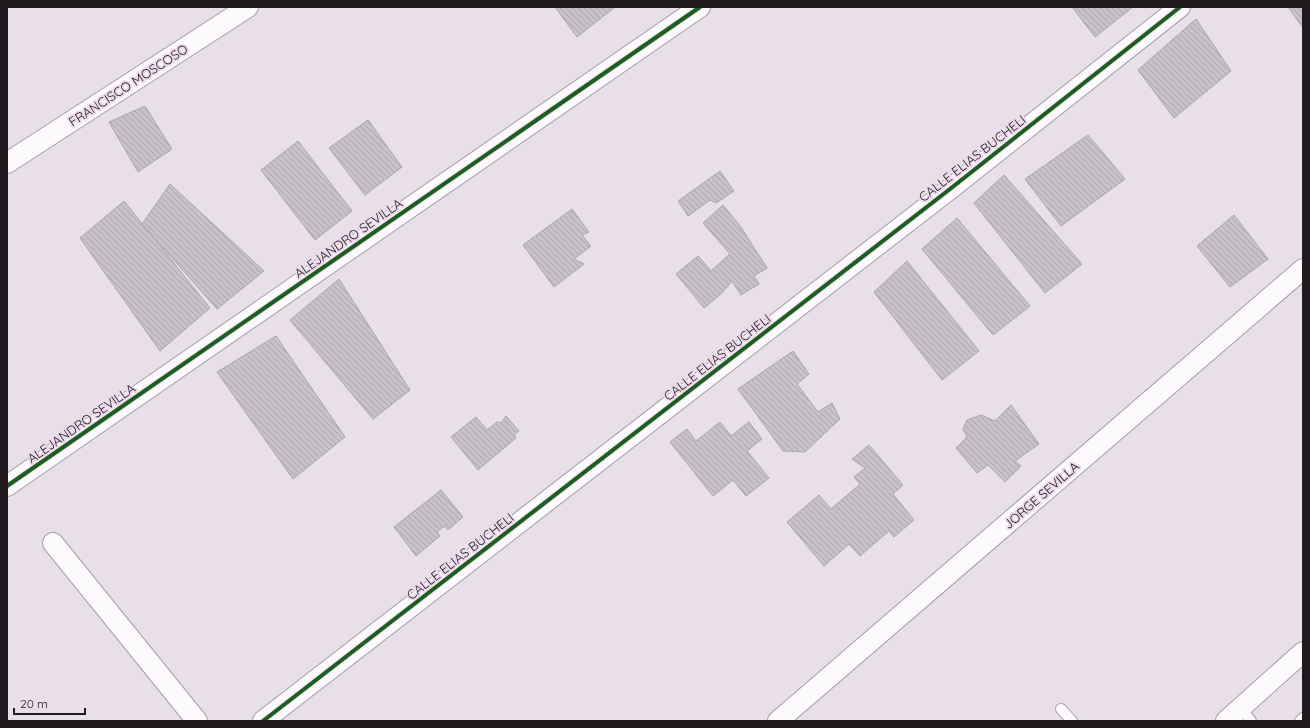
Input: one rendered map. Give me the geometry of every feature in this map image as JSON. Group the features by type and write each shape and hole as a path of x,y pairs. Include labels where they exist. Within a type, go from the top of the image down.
{"street":[{"name":"FRANCISCO MOSCOSO","path":"7,163 248,7"},
{"name":"ALEJANDRO SEVILLA","path":"7,486 700,7"},
{"name":"CALLE ELIAS BUCHELI","path":"263,721 950,189 1180,7"},
{"name":"JORGE SEVILLA","path":"778,721 1303,269"},
{"path":"53,543 197,721"},
{"path":"1226,721 1246,714 1303,652"}],"lane":[{"path":"1061,709 1072,721"},
{"path":"1300,721 1303,718"}],"building":[{"path":"555,7 613,7 614,8 577,37"},
{"path":"1072,7 1133,7 1095,37"},
{"path":"1288,7 1303,7 1303,28"},
{"path":"1196,19 1231,71 1174,118 1138,70"},
{"path":"145,106 172,149 138,172 109,122"},
{"path":"368,120 402,167 365,195 329,148"},
{"path":"1088,135 1125,179 1061,226 1025,179"},
{"path":"298,141 352,211 315,240 261,170"},
{"path":"720,171 734,191 716,203 710,200 688,216 678,201"},
{"path":"1004,175 1082,264 1045,293 974,203"},
{"path":"170,184 264,271 217,309 142,224"},
{"path":"124,201 210,308 160,351 80,238"},
{"path":"723,205 741,227 767,268 754,276 759,284 741,295 732,281 721,294 704,308 676,274 698,256 711,271 730,254 703,223"},
{"path":"572,209 589,232 582,235 591,246 574,259 584,264 554,287 523,245"},
{"path":"1234,215 1268,259 1230,287 1197,246"},
{"path":"957,218 1030,306 993,335 922,249"},
{"path":"907,261 979,351 942,380 874,292"},
{"path":"339,279 410,390 373,419 290,320"},
{"path":"276,336 345,437 293,479 217,372"},
{"path":"793,351 809,374 797,384 818,412 832,403 840,419 805,452 783,451 738,389"},
{"path":"1011,405 1039,444 1015,461 1021,466 1005,482 988,465 977,473 956,448 967,437 963,429 967,420 981,415 995,421"},
{"path":"506,416 519,431 514,435 516,438 478,470 451,437 476,417 487,430 497,422 501,423"},
{"path":"720,422 731,436 749,422 762,439 747,451 769,478 746,496 733,480 713,496 670,442 687,429 696,441"},
{"path":"869,445 903,485 893,494 914,520 894,537 889,531 860,556 849,544 824,566 787,522 819,495 831,509 860,484 854,477 865,468 852,459"},
{"path":"441,490 463,517 448,530 445,526 437,532 440,536 416,556 394,527"}],"cycle path":[{"path":"7,486 700,7"},
{"path":"263,721 950,189 1180,7"}]}
